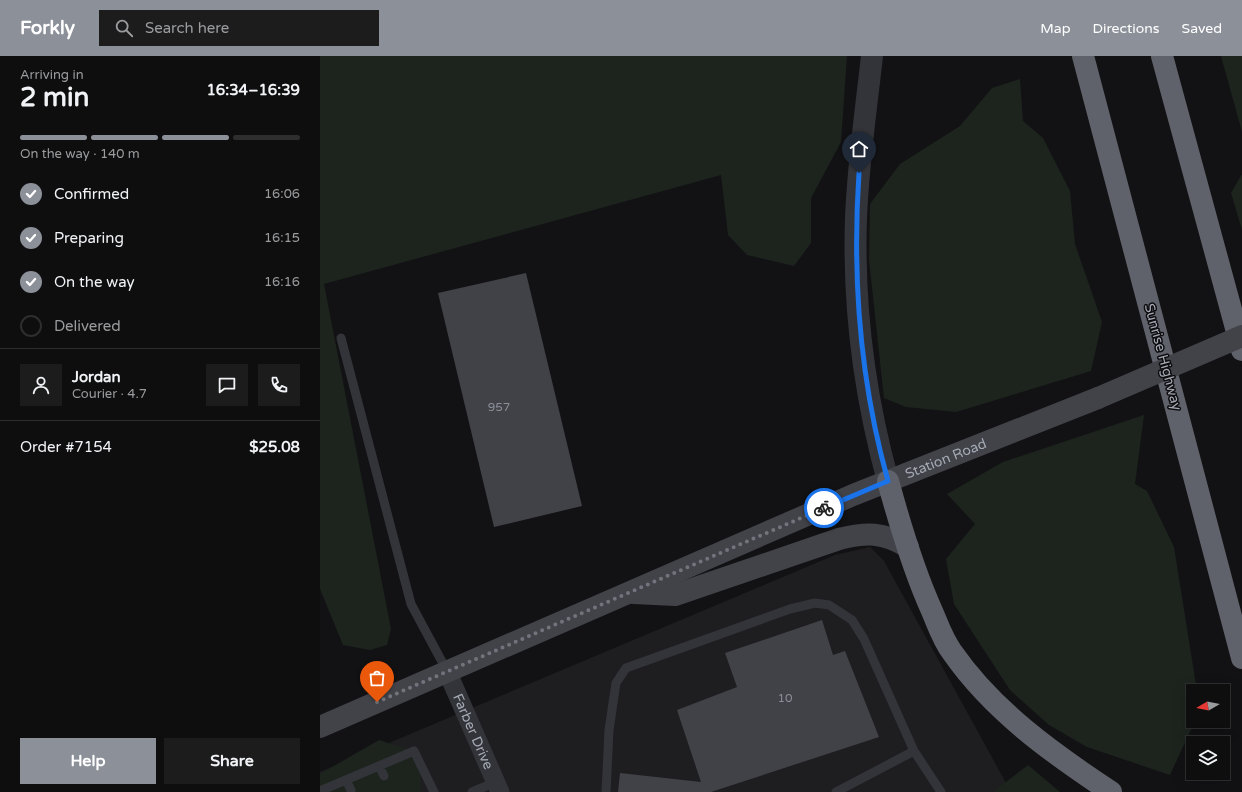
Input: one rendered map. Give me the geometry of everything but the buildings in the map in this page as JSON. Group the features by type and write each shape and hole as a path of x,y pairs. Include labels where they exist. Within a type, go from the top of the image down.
{"highway":[{"name":"Sunrise Highway","path":"1083,56 1242,658"},
{"path":"1162,56 1242,350"},
{"path":"888,481 908,547 927,600 951,651 990,698 1011,718 1061,758 1111,792"}],"main road":[{"name":"Station Road","path":"320,727 888,481 1098,398 1242,336"},
{"path":"631,593 675,595 839,539 859,534 880,535 908,547"}],"street":[{"path":"872,56 859,173 856,218 856,263 862,343 868,390 877,438 888,481"},
{"name":"Farber Drive","path":"447,671 498,787"}],"lane":[{"path":"341,338 411,604 447,671"},
{"path":"606,792 609,730 616,683 626,668 790,609 814,603 829,605 852,620 864,639 914,751 941,792"},
{"path":"321,789 414,751 434,792"},
{"path":"836,792 914,751"},
{"path":"379,766 384,776"},
{"path":"346,780 351,790"},
{"path":"472,792 498,787"}],"shaded area":[{"path":"320,56 847,56 841,142 811,198 811,243 794,266 747,255 728,235 721,175 324,284 391,629 387,645 370,650 343,645 320,589"},
{"path":"1221,56 1242,56 1242,132"},
{"path":"1020,79 1023,121 1043,138 1070,191 1075,244 1102,322 1091,371 956,412 906,407 884,398 869,260 870,204 900,164 960,126 992,88"},
{"path":"1242,174 1242,230 1231,193"},
{"path":"1144,415 1135,484 1147,491 1174,547 1196,684 1186,684 1186,728 1192,728 1188,736 1186,736 1186,740 1170,775 1087,747 1049,725 1010,690 954,604 946,559 975,524 947,494 1003,462"},
{"path":"870,547 884,561 1011,792 320,792 320,772 835,555"},
{"path":"379,740 413,751 420,772 421,792 320,792 320,774"},
{"path":"1028,765 1060,792 993,792"}],"way so far":[{"path":"377,702 824,508"}],"route":[{"path":"824,508 888,481 877,438 868,390 857,291 856,218 859,173"}]}
